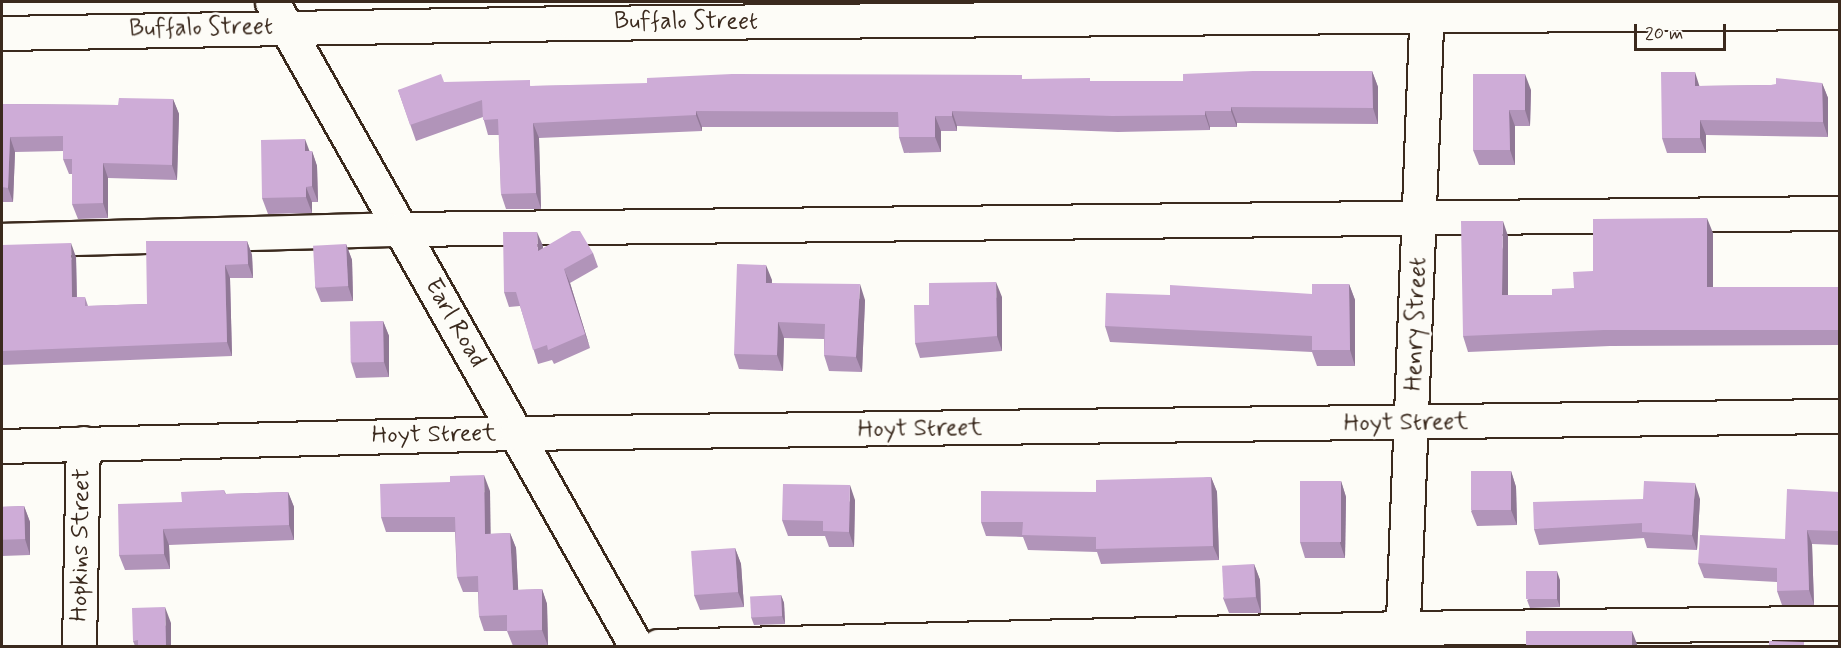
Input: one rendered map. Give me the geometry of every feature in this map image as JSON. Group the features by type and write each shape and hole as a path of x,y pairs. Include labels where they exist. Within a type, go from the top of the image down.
{"street":[{"name":"Buffalo Street","path":"2,33 279,14 1426,9 1839,12"},
{"name":"Henry Street","path":"1403,637 1413,424 1426,9"},
{"name":"Earl Road","path":"279,14 636,646"},
{"path":"2,240 402,229 1839,213"},
{"name":"Hoyt Street","path":"2,446 517,433 1413,424 1839,416"},
{"name":"Hopkins Street","path":"79,646 83,443"},
{"path":"658,646 1403,637 1839,623"}],"building":[{"path":"1253,71 1372,71 1373,108 1231,107 1231,111 1205,111 1205,115 1112,116 952,111 952,116 935,116 935,137 899,137 898,112 696,111 696,115 533,123 536,193 501,194 498,119 483,120 482,100 410,125 398,90 441,74 444,82 530,80 530,86 647,83 647,78 732,74 1022,75 1022,79 1090,78 1090,81 1183,81 1183,74"},
{"path":"1661,72 1695,72 1695,86 1771,85 1776,84 1776,78 1822,83 1823,122 1700,120 1700,138 1662,138"},
{"path":"1473,74 1525,74 1525,110 1509,110 1510,150 1473,150"},
{"path":"119,98 173,99 172,165 103,163 103,203 72,204 72,159 63,159 63,136 10,137 8,188 2,187 2,104 118,105"},
{"path":"305,139 305,151 312,151 312,186 306,187 306,197 262,198 261,140"},
{"path":"1707,218 1707,287 1839,287 1839,330 1604,330 1463,336 1461,221 1503,221 1502,295 1552,295 1552,289 1574,288 1573,272 1593,271 1593,219"},
{"path":"572,231 580,231 593,253 564,269 585,334 548,350 547,345 533,350 516,292 504,292 503,232 537,232 538,251"},
{"path":"146,241 247,241 248,264 225,265 227,342 2,351 2,245 71,243 72,297 85,297 85,306 147,304"},
{"path":"346,244 348,286 315,288 313,246"},
{"path":"737,264 766,265 766,283 860,284 856,357 824,355 825,324 778,322 777,355 734,354"},
{"path":"996,282 997,336 915,343 914,305 929,305 929,283"},
{"path":"1312,284 1349,284 1350,350 1312,350 1312,336 1105,326 1106,293 1170,295 1170,285 1312,294"},
{"path":"383,321 384,362 351,363 350,322"},
{"path":"1471,471 1511,471 1511,510 1471,510"},
{"path":"484,475 485,534 510,533 513,590 542,589 542,630 507,631 507,615 479,616 478,576 457,577 455,517 381,517 380,484 450,482 450,476"},
{"path":"1211,477 1213,546 1096,549 1096,537 1022,535 1023,522 981,522 981,491 1096,492 1096,480"},
{"path":"1300,481 1341,481 1341,542 1300,542"},
{"path":"1644,481 1695,483 1692,535 1642,532 1642,523 1534,529 1533,502 1643,499"},
{"path":"783,484 850,485 849,532 823,531 823,521 782,520"},
{"path":"1787,489 1839,492 1839,531 1807,530 1809,590 1777,591 1777,568 1698,563 1700,535 1785,539"},
{"path":"224,490 225,494 288,492 289,525 163,529 164,554 119,555 118,504 182,502 181,492"},
{"path":"24,506 25,539 3,540 2,507"},
{"path":"735,548 738,592 694,595 691,551"},
{"path":"1254,564 1256,597 1224,599 1222,566"},
{"path":"1526,571 1557,571 1557,599 1526,599"},
{"path":"781,595 782,616 751,618 750,597"},
{"path":"165,607 166,646 138,646 138,640 133,641 132,608"},
{"path":"1526,631 1632,631 1632,646 1526,646"},
{"path":"1769,641 1804,642 1804,646 1769,646"}]}
